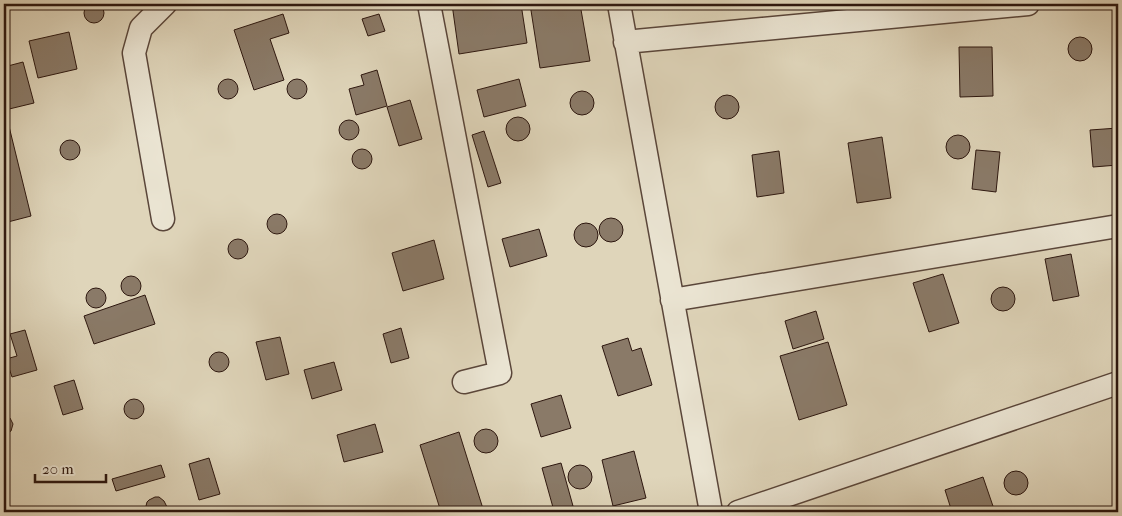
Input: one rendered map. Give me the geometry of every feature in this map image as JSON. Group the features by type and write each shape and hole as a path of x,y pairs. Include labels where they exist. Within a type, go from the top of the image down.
{"street":[{"path":"162,219 134,53 142,28 165,4"},
{"path":"429,4 500,373 464,382"},
{"path":"619,4 711,512"},
{"path":"625,42 1028,4"},
{"path":"672,300 1118,226"},
{"path":"738,512 1118,383"}],"building":[{"path":"94,3 101,6 104,13 101,20 94,23 87,20 84,13 87,6"},
{"path":"452,4 521,4 527,43 459,54"},
{"path":"530,4 580,4 590,61 540,68"},
{"path":"283,14 289,33 270,39 284,80 254,90 234,30"},
{"path":"379,14 385,31 368,36 362,19"},
{"path":"69,32 77,69 38,78 29,41"},
{"path":"1080,37 1088,41 1092,49 1088,57 1080,61 1072,57 1068,49 1072,41"},
{"path":"959,47 992,47 993,96 960,97"},
{"path":"23,62 34,103 5,110 31,216 4,223 4,67"},
{"path":"377,70 387,106 356,115 349,89 364,85 361,75"},
{"path":"228,79 235,82 238,89 235,96 228,99 221,96 218,89 221,82"},
{"path":"297,79 304,82 307,89 304,96 297,99 290,96 287,89 290,82"},
{"path":"519,79 526,106 484,117 477,90"},
{"path":"582,91 587,92 593,98 593,108 587,114 582,115 577,114 571,108 570,103 571,98 577,92"},
{"path":"727,95 732,96 738,102 738,112 732,118 727,119 722,118 716,112 715,107 716,102 722,96"},
{"path":"410,100 422,139 399,146 387,107"},
{"path":"518,117 523,118 529,124 529,134 523,140 518,141 513,140 507,134 506,129 507,124 513,118"},
{"path":"349,120 356,123 359,130 356,137 349,140 342,137 339,130 342,123"},
{"path":"1118,128 1118,165 1093,167 1090,130"},
{"path":"484,131 501,183 488,187 472,135"},
{"path":"958,135 966,139 970,147 966,155 958,159 950,155 946,147 950,139"},
{"path":"882,137 891,198 857,203 848,143"},
{"path":"70,140 77,143 80,150 77,157 70,160 63,157 60,150 63,143"},
{"path":"362,149 369,152 372,159 369,166 362,169 355,166 352,159 355,152"},
{"path":"976,150 1000,152 996,192 972,189"},
{"path":"779,151 784,193 757,197 752,155"},
{"path":"277,214 284,217 287,224 284,231 277,234 270,231 267,224 270,217"},
{"path":"611,218 616,219 622,225 622,235 616,241 611,242 606,241 600,235 599,230 600,225 606,219"},
{"path":"586,223 591,224 597,230 597,240 591,246 586,247 581,246 575,240 574,235 575,230 581,224"},
{"path":"539,229 547,256 510,267 502,239"},
{"path":"238,239 245,242 248,249 245,256 238,259 231,256 228,249 231,242"},
{"path":"434,240 444,279 403,291 392,253"},
{"path":"1071,254 1079,296 1053,301 1045,259"},
{"path":"943,274 959,323 929,332 913,283"},
{"path":"131,276 138,279 141,286 138,293 131,296 124,293 121,286 124,279"},
{"path":"1003,287 1011,291 1015,299 1011,307 1003,311 995,307 991,299 995,291"},
{"path":"96,288 103,291 106,298 103,305 96,308 89,305 86,298 89,291"},
{"path":"145,295 155,324 94,344 84,316"},
{"path":"816,311 824,339 793,349 785,321"},
{"path":"401,328 409,358 391,363 383,334"},
{"path":"25,330 37,370 12,377 6,359 17,356 10,334"},
{"path":"280,337 289,374 266,380 256,342"},
{"path":"628,338 632,351 641,348 652,385 618,396 602,346"},
{"path":"828,342 847,405 799,420 780,356"},
{"path":"219,352 226,355 229,362 226,369 219,372 212,369 209,362 212,355"},
{"path":"334,362 342,390 312,399 304,370"},
{"path":"74,380 83,409 63,415 54,386"},
{"path":"561,395 571,428 541,437 531,404"},
{"path":"134,399 141,402 144,409 141,416 134,419 127,416 124,409 127,402"},
{"path":"4,415 10,418 13,424 11,431 4,435"},
{"path":"375,424 383,452 344,462 337,435"},
{"path":"486,429 491,430 497,436 497,446 491,452 486,453 481,452 475,446 474,441 475,436 481,430"},
{"path":"459,432 484,512 441,512 420,445"},
{"path":"634,451 646,498 613,506 602,460"},
{"path":"209,458 220,494 199,500 189,464"},
{"path":"561,463 573,506 554,511 542,468"},
{"path":"161,465 165,477 116,491 112,479"},
{"path":"580,465 585,466 591,472 591,482 585,488 580,489 575,488 569,482 568,477 569,472 575,466"},
{"path":"1016,471 1021,472 1027,478 1027,488 1021,494 1016,495 1011,494 1005,488 1004,483 1005,478 1011,472"},
{"path":"983,477 995,512 952,512 945,490"},
{"path":"155,497 159,497 164,501 167,507 165,512 147,512 147,502"}]}
